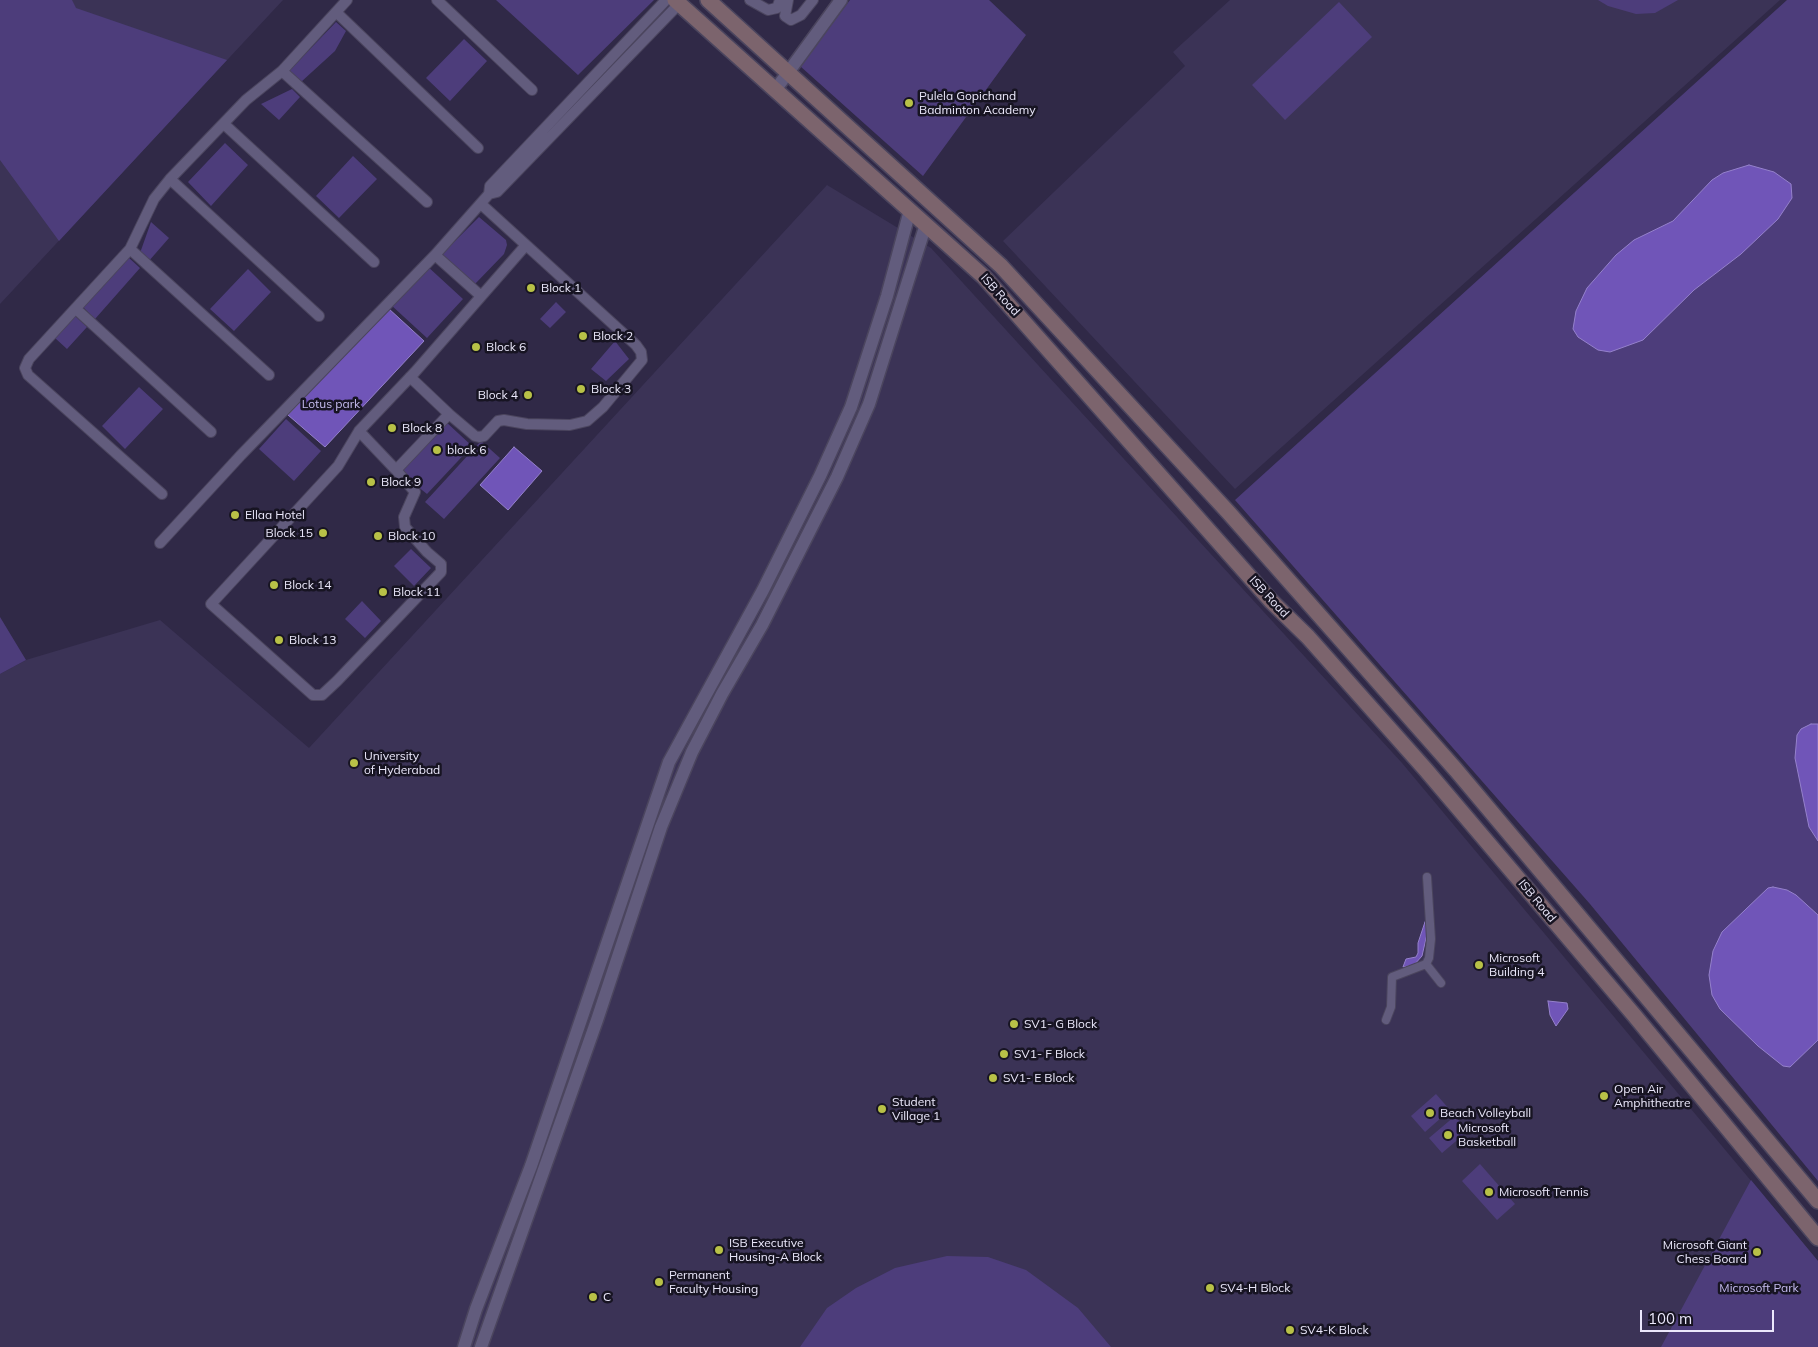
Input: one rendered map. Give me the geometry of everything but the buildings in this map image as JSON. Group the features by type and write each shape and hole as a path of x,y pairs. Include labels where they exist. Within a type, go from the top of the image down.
{"main road":[{"name":"ISB Road","path":"708,0 1001,266 1229,512 1456,770 1818,1201"},
{"name":"ISB Road","path":"673,1 773,86 984,277 1271,601 1308,637 1426,770 1634,1015 1818,1238"}],"street":[{"path":"162,494 28,375 25,368 29,359 130,249 154,199 170,179 246,100 282,71 347,0"},
{"path":"437,0 532,90"},
{"path":"750,0 768,10 777,8 780,0"},
{"path":"788,0 785,13 787,19 796,20 808,2"},
{"path":"773,86 831,0"},
{"path":"784,70 841,0"},
{"path":"160,543 241,454 490,194 498,192 673,1"},
{"path":"336,12 478,148"},
{"path":"282,71 427,202"},
{"path":"224,124 374,262"},
{"path":"170,179 319,316"},
{"path":"410,378 475,436 480,437 484,436 498,421 504,420 527,424 570,425 587,422 642,360 642,352 636,345 481,204"},
{"path":"464,1347 476,1309 534,1157 669,762 763,590 820,476 851,407 887,296 910,210"},
{"path":"481,1347 597,1020 661,827 692,752 722,694 762,625 837,477 869,404 926,224"},
{"path":"359,432 415,492 404,517 405,527 427,552 441,564 441,572 337,681 322,695 313,695 211,604 338,466 359,432 410,378 526,245"},
{"path":"130,249 269,375"},
{"path":"434,254 481,296"},
{"path":"76,308 211,432"},
{"path":"396,470 449,414"},
{"path":"1386,1020 1391,1007 1391,980 1426,964 1429,958 1431,939 1427,877"},
{"path":"1426,964 1441,983"}],"shaded area":[{"path":"0,0 283,0 0,304"},
{"path":"1230,0 1780,0 1235,489 1003,241 1185,66 1173,52"},
{"path":"1749,165 1774,172 1791,184 1792,198 1778,219 1741,254 1694,290 1643,340 1610,352 1598,350 1578,337 1573,329 1576,311 1587,288 1616,255 1634,240 1673,221 1712,180 1723,173"},
{"path":"827,185 931,248 1402,763 1818,1261 1818,1347 0,1347 0,674 26,660 160,620 309,748"},
{"name":"Lotus park","path":"388,308 424,341 325,447 288,415"},
{"path":"514,447 542,471 508,510 480,485"},
{"path":"1811,724 1818,724 1818,841 1809,827 1795,758 1797,735 1801,729"},
{"path":"1773,887 1787,890 1796,895 1818,915 1818,1040 1790,1067 1783,1066 1758,1046 1720,1009 1712,995 1709,975 1713,951 1722,932 1768,888"},
{"path":"1425,922 1427,934 1422,956 1414,965 1403,967 1406,959 1416,957 1418,953 1418,943"},
{"path":"1548,1001 1567,1003 1568,1009 1556,1026 1550,1015"}],"green space":[{"path":"0,0 72,0 76,8 227,60 59,241 0,160"},
{"path":"496,0 654,0 578,75"},
{"name":"Pulela Gopichand Badminton Academy","path":"850,0 989,0 1026,35 923,176 800,66"},
{"path":"1598,0 1678,0 1655,13 1636,14 1608,6"},
{"path":"1787,0 1818,0 1818,1181 1590,904 1235,500"},
{"path":"1339,2 1372,37 1285,120 1252,85"},
{"path":"336,22 346,31 335,51 301,82 288,72"},
{"path":"464,39 487,61 450,101 426,78"},
{"path":"292,89 300,97 279,120 261,104"},
{"path":"225,143 248,165 211,206 188,182"},
{"path":"353,156 377,179 339,218 316,196"},
{"path":"479,217 506,240 507,245 504,254 475,284 442,254"},
{"path":"151,222 169,238 148,262 140,253"},
{"path":"128,257 140,268 95,319 83,307"},
{"path":"426,265 463,299 427,338 391,305"},
{"path":"248,269 271,292 234,331 210,309"},
{"path":"556,302 566,312 550,328 540,319"},
{"path":"75,316 87,327 67,349 55,338"},
{"path":"615,341 629,359 606,381 591,369"},
{"path":"139,387 163,409 125,449 102,426"},
{"path":"286,419 321,451 294,481 259,449"},
{"path":"445,421 472,446 427,494 397,470"},
{"path":"481,441 500,458 444,519 425,502"},
{"path":"411,549 431,568 414,586 394,566"},
{"path":"362,601 381,621 365,638 345,619"},
{"path":"0,617 26,660 0,674"},
{"name":"Beach Volleyball","path":"1436,1094 1450,1110 1425,1132 1411,1116"},
{"name":"Microsoft Basketball","path":"1455,1116 1468,1131 1442,1153 1429,1138"},
{"name":"Microsoft Tennis","path":"1480,1164 1515,1204 1497,1220 1462,1181"},
{"name":"Microsoft Park","path":"1751,1180 1818,1261 1818,1347 1661,1347"},
{"path":"947,1256 988,1257 1026,1270 1078,1308 1111,1347 800,1347 827,1308 856,1288 895,1268"}],"place":[{"name":"Pulela Gopichand Badminton Academy","path":"909,103"},
{"name":"Block 1","path":"531,288"},
{"name":"Block 2","path":"583,336"},
{"name":"Block 6","path":"476,347"},
{"name":"Block 3","path":"581,389"},
{"name":"Block 4","path":"528,395"},
{"name":"Block 8","path":"392,428"},
{"name":"block 6","path":"437,450"},
{"name":"Block 9","path":"371,482"},
{"name":"Ellaa Hotel","path":"235,515"},
{"name":"Block 15","path":"323,533"},
{"name":"Block 10","path":"378,536"},
{"name":"Block 14","path":"274,585"},
{"name":"Block 11","path":"383,592"},
{"name":"Block 13","path":"279,640"},
{"name":"University of Hyderabad","path":"354,763"},
{"name":"Microsoft Building 4","path":"1479,965"},
{"name":"SV1- G Block","path":"1014,1024"},
{"name":"SV1- F Block","path":"1004,1054"},
{"name":"SV1- E Block","path":"993,1078"},
{"name":"Open Air Amphitheatre","path":"1604,1096"},
{"name":"Student Village 1","path":"882,1109"},
{"name":"Beach Volleyball","path":"1430,1113"},
{"name":"Microsoft Basketball","path":"1448,1135"},
{"name":"Microsoft Tennis","path":"1489,1192"},
{"name":"ISB Executive Housing-A Block","path":"719,1250"},
{"name":"Microsoft Giant Chess Board","path":"1757,1252"},
{"name":"Permanent Faculty Housing","path":"659,1282"},
{"name":"SV4-H Block","path":"1210,1288"},
{"name":"C","path":"593,1297"},
{"name":"SV4-K Block","path":"1290,1330"}]}
